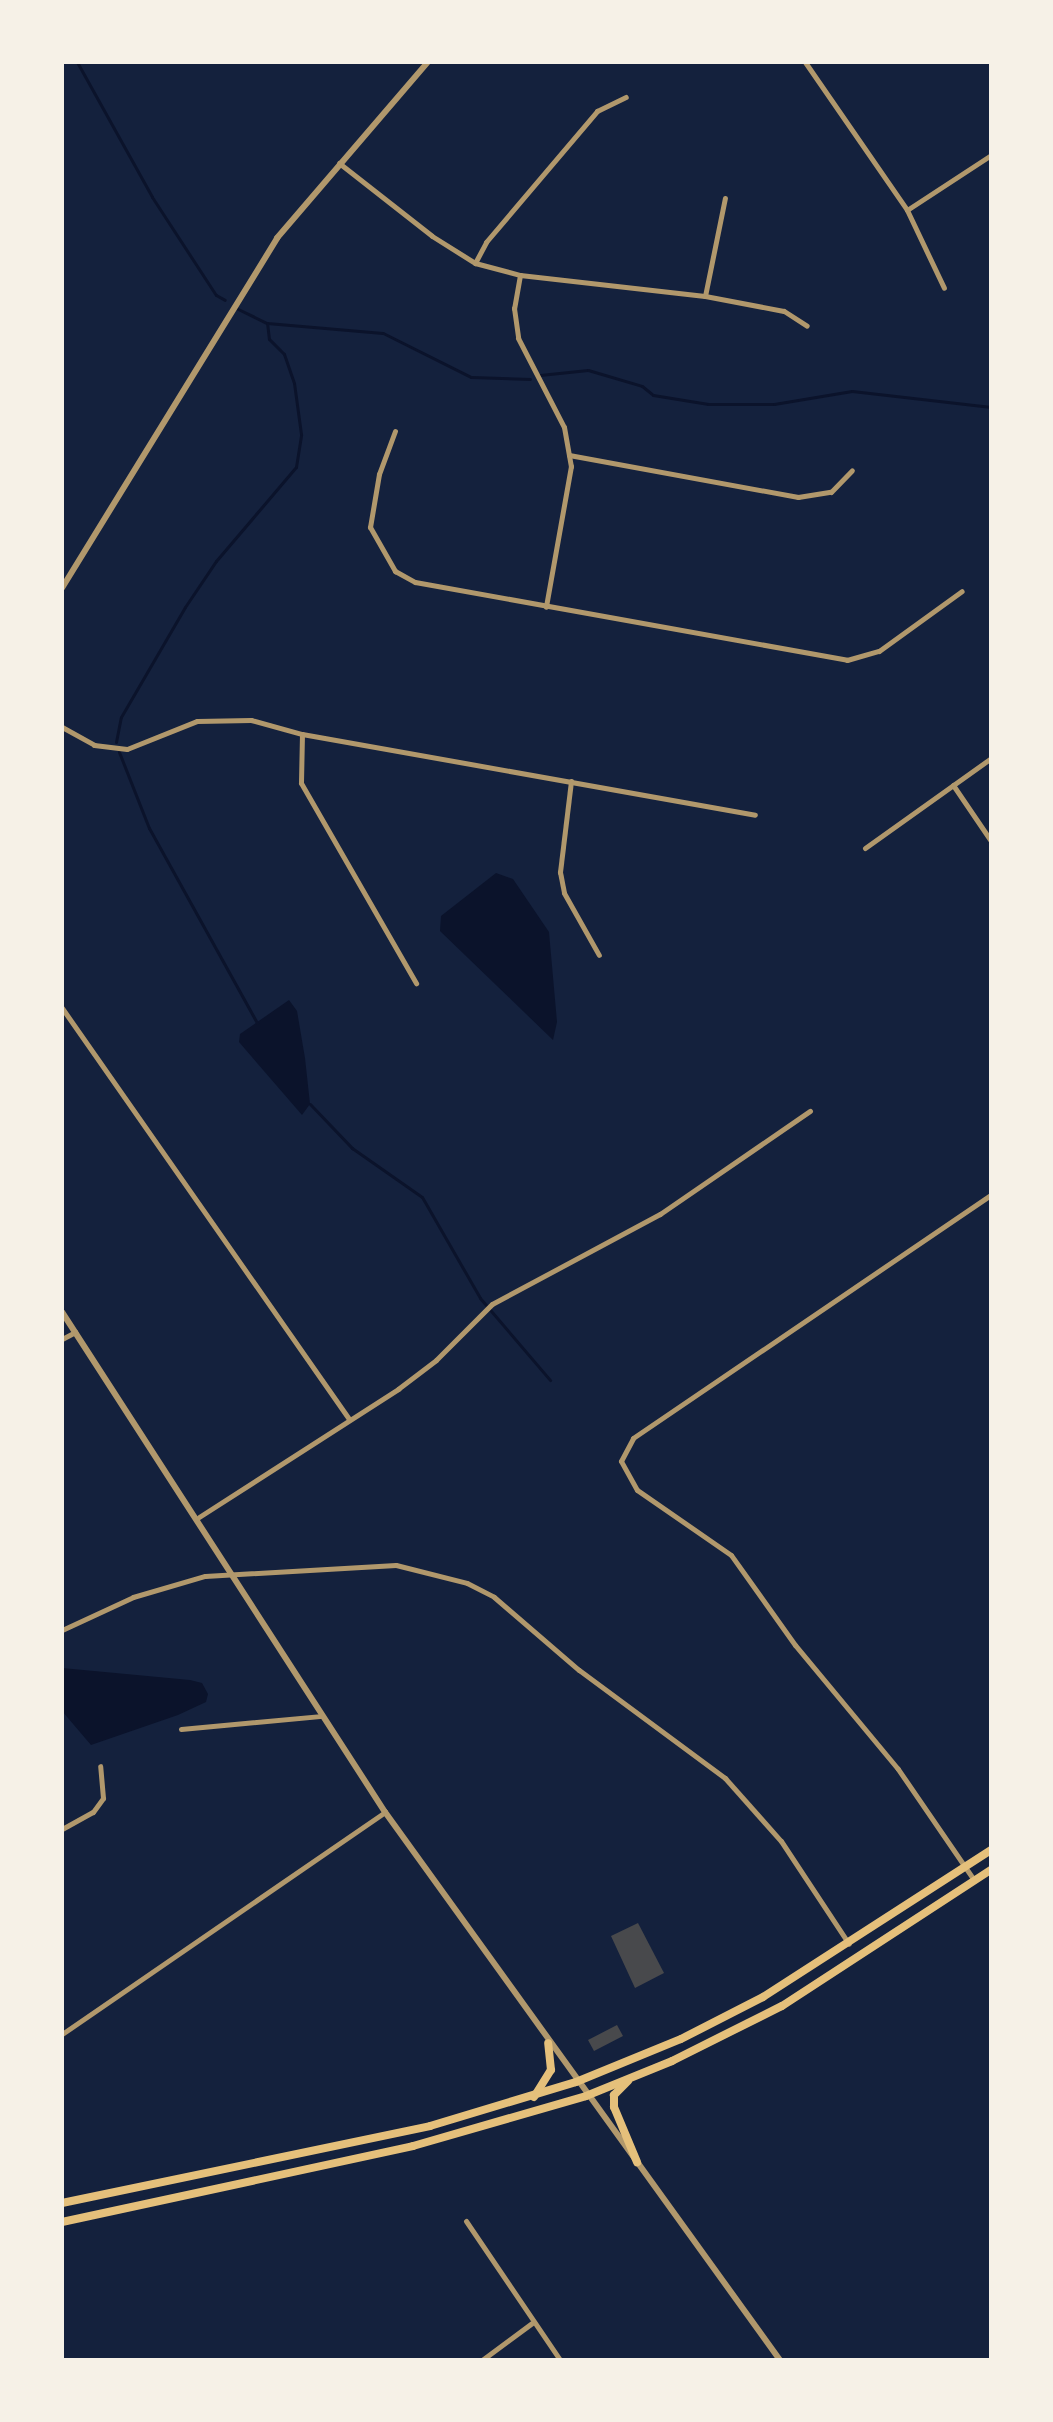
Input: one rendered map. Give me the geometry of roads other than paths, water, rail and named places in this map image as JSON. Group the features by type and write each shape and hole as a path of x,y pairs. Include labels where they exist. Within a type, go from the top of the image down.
{"main road":[{"path":"62,2203 430,2126 576,2082 704,2028 850,1945 991,1850"},
{"path":"62,2222 413,2146 586,2096 782,2006 991,1870"},
{"path":"534,2097 551,2070 548,2043"},
{"path":"630,2078 614,2095 614,2107 637,2162"}],"street":[{"path":"62,588 256,269 339,163 428,62"},
{"path":"805,62 907,210 944,288"},
{"path":"475,263 486,242 597,111 626,97"},
{"path":"907,210 991,155"},
{"path":"339,163 432,236 475,263 520,275 705,296 784,311 807,326"},
{"path":"705,296 725,198"},
{"path":"520,275 514,308 518,338 558,413 569,455 571,477 546,607"},
{"path":"395,431 379,474 370,527 395,571 415,582 847,660 879,651 962,591"},
{"path":"569,455 798,497 831,492 852,470"},
{"path":"62,727 110,749 127,749 197,721 220,718 755,815"},
{"path":"302,734 301,783 416,983"},
{"path":"865,848 991,758"},
{"path":"571,781 560,872 564,893 599,955"},
{"path":"953,785 991,841"},
{"path":"62,1008 349,1419"},
{"path":"199,1517 436,1360 492,1304 660,1214 810,1111"},
{"path":"975,1881 898,1769 787,1634 731,1555 637,1490 621,1461 633,1438 991,1195"},
{"path":"62,1312 199,1517 233,1576 385,1812 586,2096 780,2360"},
{"path":"62,1339 75,1332"},
{"path":"62,1630 133,1597 205,1576 396,1565 467,1583 494,1597 579,1670 725,1778 781,1841 850,1945"},
{"path":"181,1729 322,1716"},
{"path":"62,1829 93,1812 103,1798 100,1766"},
{"path":"62,2034 385,1812"},
{"path":"466,2221 532,2323 560,2360"},
{"path":"482,2360 532,2323"}],"water":[{"path":"496,873 513,879 549,932 557,1022 553,1040 440,931 441,916"},
{"path":"289,1000 297,1011 305,1058 310,1104 302,1115 239,1042 240,1034"},
{"path":"62,1668 190,1680 202,1683 208,1694 206,1702 178,1715 91,1745 62,1711"}],"waterway":[{"path":"77,62 152,197 216,295 225,300"},
{"path":"238,309 267,323 383,333 471,377 530,379"},
{"path":"116,742 121,717 185,607 216,561 296,467 301,434 294,383 284,354 269,339 267,323"},
{"path":"540,375 588,370 642,386 653,395 708,404 774,404 852,391 991,407"},
{"path":"119,752 149,828 257,1023"},
{"path":"310,1104 352,1148 422,1197 480,1298 550,1380"}]}
